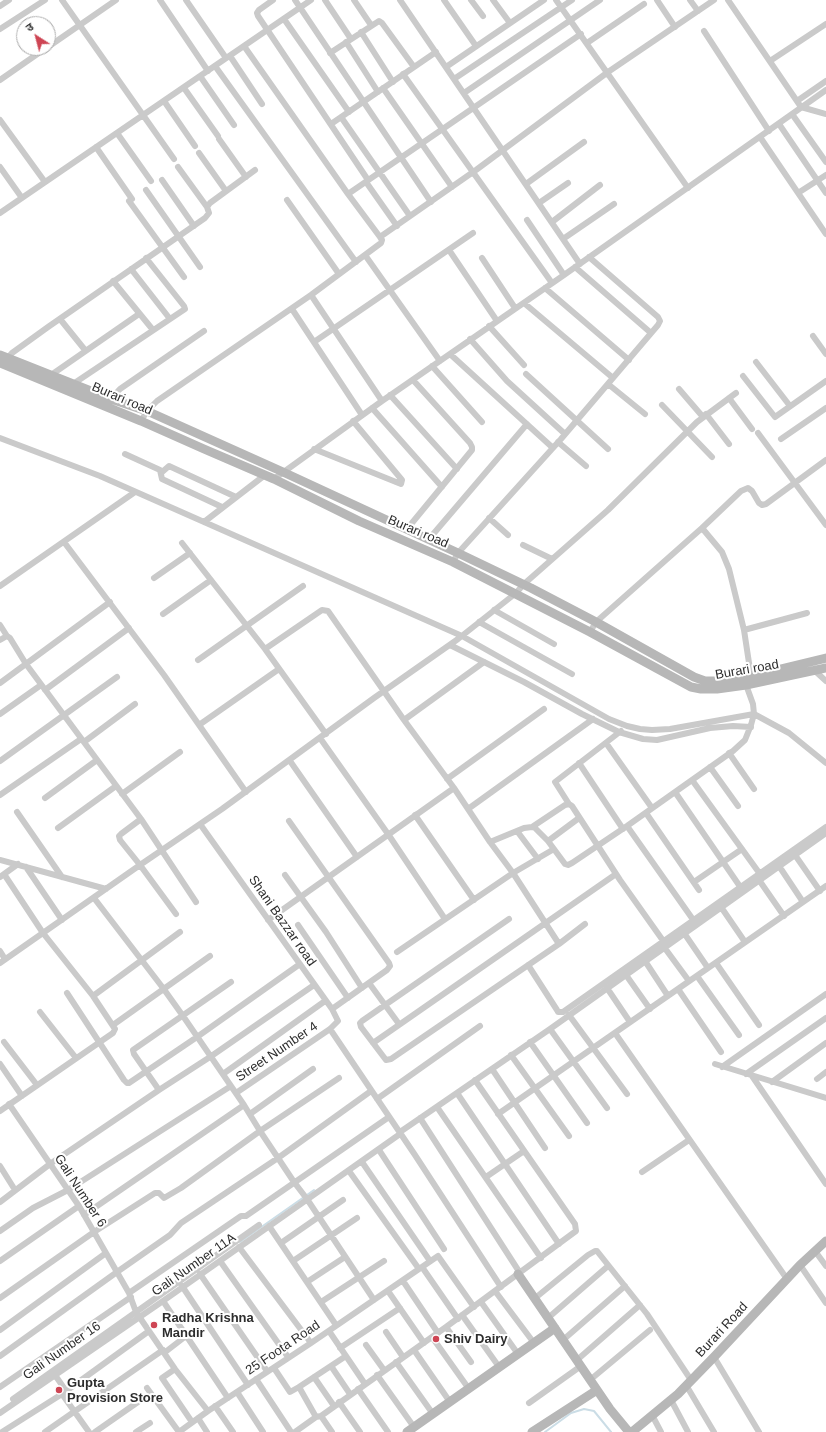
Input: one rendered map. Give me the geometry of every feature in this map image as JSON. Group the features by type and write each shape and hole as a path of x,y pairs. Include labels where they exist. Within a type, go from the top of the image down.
{"main road":[{"name":"Burari road","path":"3,360 51,375 73,384 141,421 274,479 359,521 453,562 590,632 691,688 717,689 826,658"},
{"name":"Burari road","path":"3,360 108,402 147,411 429,539 524,584 596,622 694,678 716,681 747,680 826,668"},
{"name":"Burari Road","path":"633,1431 689,1383 800,1265 826,1241"},
{"path":"519,1274 597,1390 633,1431"},
{"path":"410,1430 555,1328"},
{"path":"532,1432 597,1390"}],"street":[{"path":"0,6 10,0"},
{"path":"0,29 45,0"},
{"path":"62,0 144,115 174,160"},
{"path":"56,41 116,0"},
{"path":"160,0 208,71"},
{"path":"186,0 262,104"},
{"path":"273,0 259,10 257,13 258,16 331,124 397,226"},
{"path":"295,0 431,202"},
{"path":"0,213 311,0"},
{"path":"324,0 351,38"},
{"path":"354,0 371,25"},
{"path":"400,0 540,203 578,265 651,334"},
{"path":"444,0 476,46"},
{"path":"471,0 482,16"},
{"path":"494,0 510,23"},
{"path":"446,67 544,0"},
{"path":"556,0 572,20 688,188"},
{"path":"454,79 572,0"},
{"path":"464,93 600,0"},
{"path":"657,0 675,27"},
{"path":"690,0 698,11"},
{"path":"380,237 473,172 608,72 714,0"},
{"path":"728,0 802,107 807,110 826,114"},
{"path":"587,42 644,4"},
{"path":"284,19 349,112"},
{"path":"330,53 379,21 414,67"},
{"path":"770,61 826,24"},
{"path":"704,31 769,131"},
{"path":"361,32 393,82"},
{"path":"348,194 581,34"},
{"path":"346,42 422,143 452,187"},
{"path":"141,421 147,411 157,401 311,295 381,243 382,240 244,46"},
{"path":"331,124 436,52"},
{"path":"0,80 34,56"},
{"path":"215,66 356,262"},
{"path":"403,74 552,283"},
{"path":"200,76 234,125"},
{"path":"797,101 826,81"},
{"path":"184,88 246,176"},
{"path":"274,479 353,421 524,303 826,90"},
{"path":"164,101 195,146"},
{"path":"792,114 826,162"},
{"path":"341,118 410,216"},
{"path":"0,120 45,182"},
{"path":"779,124 826,193"},
{"path":"118,133 151,181"},
{"path":"760,137 826,234"},
{"path":"526,184 584,142"},
{"path":"96,147 132,199 129,201 184,277"},
{"path":"199,153 226,191"},
{"path":"0,167 22,198"},
{"path":"3,360 208,215 209,213 207,207 178,167"},
{"path":"207,207 210,202 255,170"},
{"path":"798,193 826,175"},
{"path":"162,180 194,226"},
{"path":"540,203 568,183"},
{"path":"552,222 600,185"},
{"path":"146,190 200,267"},
{"path":"287,200 339,274"},
{"path":"563,239 614,204"},
{"path":"527,220 564,275"},
{"path":"314,342 473,233"},
{"path":"449,250 498,321"},
{"path":"365,255 440,360"},
{"path":"453,562 458,553 553,448 651,334 660,321 658,317 589,257"},
{"path":"73,384 185,309 146,258"},
{"path":"482,258 515,308"},
{"path":"131,269 170,319"},
{"path":"113,281 153,330"},
{"path":"545,288 628,360"},
{"path":"311,295 382,401"},
{"path":"524,303 613,378"},
{"path":"292,308 362,415"},
{"path":"51,375 139,314"},
{"path":"60,319 85,350"},
{"path":"489,326 524,365"},
{"path":"108,402 120,389 204,331"},
{"path":"813,336 826,354"},
{"path":"470,339 507,381 565,434"},
{"path":"450,354 553,448"},
{"path":"756,362 790,406"},
{"path":"432,366 482,422"},
{"path":"526,374 608,449"},
{"path":"743,376 774,416 826,381"},
{"path":"407,529 472,450 472,447 413,380"},
{"path":"608,384 645,414"},
{"path":"679,389 705,415 729,444"},
{"path":"0,952 3,961 246,792 451,644 516,593 524,584 608,510 705,415 736,393"},
{"path":"390,395 457,469"},
{"path":"729,398 752,429"},
{"path":"662,404 712,457"},
{"path":"372,408 442,487"},
{"path":"781,439 826,408"},
{"path":"314,449 401,484 402,480 353,421"},
{"path":"429,539 527,424"},
{"path":"758,433 795,483 824,517 826,525"},
{"path":"0,438 100,476 460,637 609,719 627,726 646,730 670,730 752,721 788,733 826,763"},
{"path":"558,442 586,466"},
{"path":"125,454 159,470 162,480 222,507"},
{"path":"590,632 596,622 745,489 748,488 752,491 759,503 762,505 766,504 826,460"},
{"path":"161,473 169,466 236,497"},
{"path":"204,522 265,475"},
{"path":"0,586 135,492"},
{"path":"489,518 508,535"},
{"path":"532,827 535,828 548,841 563,862 568,865 625,828 745,740 752,721 753,704 747,680 744,630 726,559 702,528"},
{"path":"64,542 129,628 246,792"},
{"path":"182,543 265,649 326,734"},
{"path":"523,545 552,560"},
{"path":"154,578 190,553"},
{"path":"163,614 211,580"},
{"path":"198,660 303,586"},
{"path":"0,683 110,602"},
{"path":"265,649 322,610 326,610 454,788 559,944"},
{"path":"494,610 554,644"},
{"path":"744,630 807,613"},
{"path":"479,622 572,674"},
{"path":"0,625 26,664 141,819 196,902"},
{"path":"0,714 43,687 129,628"},
{"path":"0,640 7,636"},
{"path":"451,644 592,719 619,732 643,739 652,741 710,728 733,726 752,721"},
{"path":"404,720 484,662"},
{"path":"199,725 279,670"},
{"path":"814,670 826,681"},
{"path":"0,761 117,677"},
{"path":"0,796 135,704"},
{"path":"447,779 544,709"},
{"path":"468,809 592,719"},
{"path":"627,726 555,782 569,804 574,808 616,874 689,981"},
{"path":"320,738 446,919"},
{"path":"606,743 652,808"},
{"path":"122,794 180,752"},
{"path":"729,753 754,789"},
{"path":"45,798 97,760"},
{"path":"290,760 357,857"},
{"path":"580,763 625,828 694,921"},
{"path":"710,767 738,806"},
{"path":"692,780 742,849 784,916"},
{"path":"58,828 116,786"},
{"path":"268,920 454,788"},
{"path":"675,792 741,888"},
{"path":"490,842 524,828 532,827 565,805 569,804"},
{"path":"17,812 62,876"},
{"path":"646,813 700,890"},
{"path":"415,815 474,900"},
{"path":"548,841 580,818"},
{"path":"141,819 120,834 119,838 176,914"},
{"path":"289,821 390,963 387,970 332,1010 338,1021 330,1029 400,1133 498,1289 534,1343"},
{"name":"Shani Bazzar road","path":"200,824 332,1010"},
{"path":"528,965 557,1010 561,1013 684,933 721,907 826,827"},
{"path":"517,831 538,859"},
{"path":"664,945 694,921 741,888 779,866 826,833"},
{"path":"397,952 512,873 554,849"},
{"path":"694,882 742,849"},
{"path":"795,855 820,890"},
{"path":"0,860 106,889"},
{"path":"0,1111 115,1031 113,1024 93,996 43,933 2,876 18,864"},
{"path":"779,866 803,902"},
{"path":"26,867 62,920"},
{"path":"373,1043 616,874"},
{"path":"285,875 326,932 362,988"},
{"path":"498,1114 826,886"},
{"path":"94,898 183,1016 374,1300"},
{"path":"721,907 745,942"},
{"path":"509,919 360,1023 361,1027 385,1059 388,1060 559,944 584,924"},
{"path":"298,925 348,998"},
{"path":"93,996 180,932"},
{"path":"684,933 708,968"},
{"name":"Gali Number 11A","path":"0,1413 55,1376 138,1315 163,1301 182,1286 362,1162 420,1118 645,961 664,945"},
{"path":"113,1024 210,956"},
{"path":"645,961 668,996"},
{"path":"716,962 759,1025"},
{"path":"67,994 126,1083 130,1083 300,964"},
{"path":"626,974 650,1009"},
{"path":"697,976 739,1035"},
{"path":"159,1090 134,1054 134,1050 231,982"},
{"path":"369,983 399,1024"},
{"path":"0,1202 50,1164 210,1057 314,985"},
{"path":"607,988 630,1022"},
{"path":"678,989 721,1052"},
{"path":"722,1067 826,994"},
{"path":"223,1074 326,1001"},
{"path":"40,1012 76,1058"},
{"path":"569,1015 627,1094"},
{"path":"749,1075 826,1018"},
{"path":"377,1099 480,1026"},
{"path":"550,1028 607,1108"},
{"name":"Street Number 4","path":"236,1093 330,1029"},
{"path":"615,1033 787,1279"},
{"path":"4,1042 37,1085"},
{"path":"530,1042 587,1123"},
{"path":"772,1082 826,1043"},
{"path":"511,1055 569,1136"},
{"path":"0,1064 22,1096"},
{"path":"715,1064 826,1098"},
{"path":"250,1114 313,1069"},
{"path":"492,1069 545,1148"},
{"path":"816,1078 826,1072"},
{"path":"749,1075 826,1184"},
{"path":"0,1298 94,1232 155,1193 159,1193 163,1198 167,1196 338,1078"},
{"path":"295,1432 438,1333 575,1233 577,1228 475,1080"},
{"path":"0,1231 33,1208 68,1190 231,1086"},
{"path":"0,1356 170,1236 180,1223 278,1158 371,1091"},
{"path":"457,1093 559,1244"},
{"name":"Gali Number 6","path":"9,1104 79,1206 130,1295 138,1315 175,1369 208,1411"},
{"path":"84,1215 244,1105"},
{"path":"437,1106 541,1258"},
{"path":"0,1387 241,1216 246,1216 389,1117"},
{"path":"420,1118 519,1274"},
{"path":"642,1172 690,1140"},
{"path":"379,1150 444,1249"},
{"path":"486,1177 524,1151"},
{"path":"362,1162 430,1261"},
{"path":"0,1166 15,1190"},
{"path":"349,1170 420,1268 497,1364"},
{"path":"280,1243 343,1200"},
{"path":"0,1261 79,1206"},
{"path":"293,1261 357,1218"},
{"path":"138,1315 259,1225"},
{"path":"269,1226 336,1325"},
{"path":"239,1247 311,1343"},
{"path":"534,1298 597,1251 640,1305 689,1383 714,1432"},
{"path":"815,1251 826,1266"},
{"path":"0,1330 106,1253"},
{"path":"307,1282 345,1256"},
{"name":"25 Foota Road","path":"179,1432 215,1406 267,1371 274,1368 438,1256 474,1307"},
{"path":"321,1302 384,1260"},
{"path":"220,1261 288,1357"},
{"path":"800,1265 826,1303"},
{"path":"548,1318 608,1266"},
{"path":"200,1274 267,1371"},
{"path":"401,1282 438,1333"},
{"path":"182,1286 248,1385"},
{"path":"563,1340 625,1286"},
{"path":"388,1290 424,1342"},
{"path":"163,1301 228,1398"},
{"path":"481,1302 518,1354"},
{"path":"529,1403 579,1363 640,1305"},
{"path":"340,1348 400,1308"},
{"name":"Gali Number 16","path":"0,1408 138,1315"},
{"path":"446,1327 471,1362"},
{"path":"590,1380 650,1330"},
{"path":"2,1432 64,1392 149,1331"},
{"path":"328,1331 365,1384"},
{"path":"386,1332 403,1357"},
{"path":"45,1432 186,1336"},
{"path":"432,1337 469,1388"},
{"path":"366,1345 384,1370"},
{"path":"414,1350 450,1402"},
{"path":"274,1368 290,1392 346,1356"},
{"path":"714,1357 759,1432"},
{"path":"396,1362 433,1414"},
{"path":"331,1366 350,1394"},
{"path":"175,1369 162,1378 192,1422"},
{"path":"377,1375 410,1430"},
{"path":"55,1376 74,1411 88,1432"},
{"path":"314,1377 360,1432"},
{"path":"256,1379 291,1432"},
{"path":"298,1386 318,1416 332,1432"},
{"path":"147,1388 179,1432"},
{"path":"358,1389 388,1432"},
{"path":"237,1392 263,1432"},
{"path":"671,1400 688,1432"},
{"path":"95,1432 138,1402"},
{"path":"215,1406 233,1432"},
{"path":"652,1415 661,1432"},
{"path":"198,1418 207,1432"},
{"path":"136,1432 150,1422"}],"waterway":[{"path":"240,1242 314,1190"},
{"path":"545,1432 571,1413 584,1409 594,1411 611,1432"}],"place":[{"name":"Radha Krishna Mandir","path":"154,1325"},
{"name":"Shiv Dairy","path":"436,1339"},
{"name":"Gupta Provision Store","path":"59,1390"}]}
